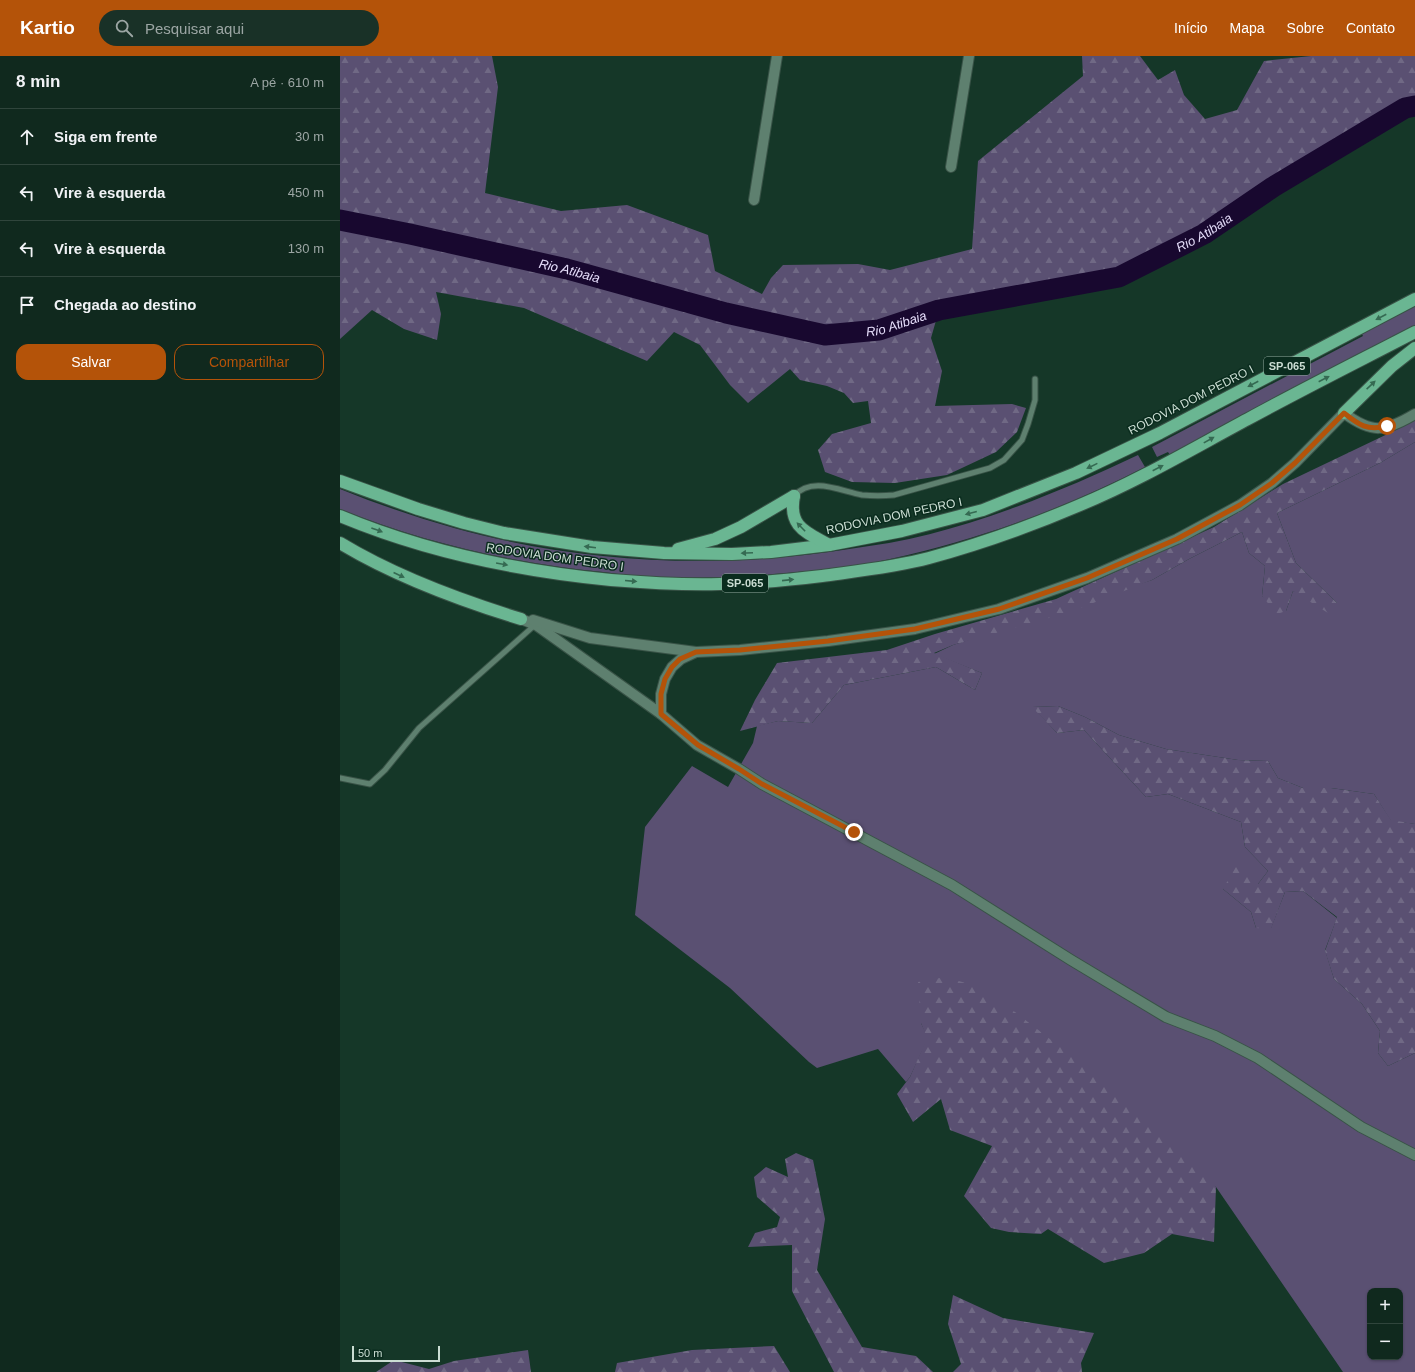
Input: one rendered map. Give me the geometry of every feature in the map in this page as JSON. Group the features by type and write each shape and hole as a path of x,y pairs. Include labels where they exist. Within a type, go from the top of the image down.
{"highway":[{"name":"RODOVIA DOM PEDRO I","path":"340,481 418,509 464,523 504,533 592,547 664,553 740,553 771,552 829,545 902,531 983,510 1076,473 1160,433 1415,299"},
{"name":"RODOVIA DOM PEDRO I","path":"340,516 392,536 477,560 575,576 670,584 723,584 788,580 884,567 927,558 1022,528 1082,504 1175,459 1249,418 1415,332"},
{"path":"1344,413 1392,366 1415,348"},
{"path":"794,496 793,511 797,525 802,530 829,545"},
{"path":"664,553 715,539 741,527 794,496"},
{"path":"340,543 402,576 521,619"}],"street":[{"path":"754,200 777,56"},
{"path":"952,167 969,56"},
{"path":"521,619 590,638 696,652 740,650 828,641 915,629 999,609 1087,578 1177,539 1240,505 1272,483 1295,463 1344,413 1367,428 1377,429 1400,423 1415,414"},
{"path":"537,623 661,714 698,745 762,784 952,885 1071,960 1166,1017 1216,1036 1258,1058 1361,1126 1415,1155"},
{"path":"661,714 661,694 665,679 672,667 680,659 696,652"}],"lane":[{"path":"794,496 798,492 810,486 824,486 863,495 894,495 990,468 1004,460 1022,440 1035,400 1035,379"},
{"path":"340,778 370,784 385,770 419,728 537,623"}],"green space":[{"path":"340,56 492,56 498,87 485,193 561,211 627,205 708,235 715,271 762,294 771,278 783,265 858,264 890,270 972,249 978,161 1083,76 1082,56 1140,56 1158,80 1175,70 1184,95 1205,119 1237,110 1264,61 1311,56 1415,56 1415,106 1405,108 1204,234 1119,277 939,310 931,338 942,371 935,406 1012,404 1026,408 1017,432 996,452 947,475 895,483 852,482 825,472 818,450 832,434 871,423 868,401 853,403 844,393 827,386 800,380 790,369 748,403 730,385 700,345 674,332 647,361 524,308 436,292 441,314 437,340 404,329 372,310 340,339"},
{"path":"1415,306 1415,326 1170,455 1168,452 1157,457 1152,447 1363,336 1362,334"},
{"path":"1415,418 1415,442 1380,463 1277,513 1296,563 1337,603 1328,613 1293,591 1286,611 1277,614 1262,596 1265,566 1249,553 1242,532 1152,580 1070,612 953,645 934,653 982,673 975,690 936,667 844,685 812,723 778,721 740,731 755,700 777,663 887,650 935,634 1056,599 1214,527 1283,484 1398,429"},
{"path":"1415,442 1415,824 1391,821 1374,794 1331,788 1303,788 1278,778 1268,761 1238,760 1166,749 1119,735 1085,717 1058,706 1033,707 1057,733 1084,730 1146,797 1168,794 1241,822 1245,847 1268,871 1258,884 1223,889 1251,912 1256,928 1271,928 1285,892 1303,891 1337,918 1325,950 1334,979 1362,1004 1380,1031 1378,1053 1388,1066 1415,1053 1415,1372 1343,1372 1216,1187 921,1023 928,1038 910,1077 906,1082 878,1049 817,1068 730,988 635,915 645,827 692,766 728,787 753,743 757,726 778,721 812,723 844,685 936,667 975,690 982,673 934,654 953,645 1152,580 1242,532 1249,553 1265,566 1262,596 1286,611 1293,591 1337,603 1296,563 1277,513 1380,463"},
{"path":"1138,455 1145,467 1052,509 989,532 924,551 877,562 826,569 753,576 703,578 647,577 536,563 436,542 340,509 340,489 396,510 454,528 503,540 553,549 603,556 654,560 704,561 755,559 806,555 881,544 939,532 991,516 1033,500 1076,483"},
{"path":"1058,706 1085,717 1119,735 1166,749 1238,760 1268,761 1278,778 1303,788 1331,788 1374,794 1391,820 1415,824 1415,1053 1388,1066 1378,1053 1380,1031 1362,1004 1334,979 1325,951 1337,917 1303,891 1285,892 1271,929 1256,928 1251,912 1223,889 1236,866 1258,884 1268,871 1245,847 1241,822 1168,794 1146,797 1084,730 1057,733 1032,707"},
{"path":"945,977 969,984 1015,1012 1081,1063 1216,1187 1214,1242 1172,1234 1144,1253 1104,1263 1048,1229 1041,1234 1009,1232 991,1228 964,1196 992,1146 950,1130 941,1099 913,1122 897,1094 910,1077 927,1038 921,1023 918,982"},
{"path":"796,1153 813,1160 825,1219 817,1270 862,1347 916,1356 933,1372 834,1372 792,1291 792,1245 748,1247 755,1233 777,1227 780,1217 757,1197 754,1177 766,1167 788,1177 785,1159"},
{"path":"953,1295 1003,1318 1094,1333 1081,1363 1082,1372 953,1372 961,1364 948,1324"},
{"path":"774,1346 790,1372 615,1372 617,1363 692,1350"},
{"path":"528,1350 531,1372 376,1372 394,1360 429,1369 454,1361"}],"waterway":[{"name":"Rio Atibaia","path":"340,220 567,269 726,313 825,335 879,330 939,310 1119,277 1204,234 1273,187 1405,108 1415,106"}],"route":[{"path":"854,832 762,784 698,745 661,714 661,694 665,679 672,667 680,659 696,652 740,650 879,635 915,629 999,609 1087,578 1177,539 1240,505 1272,483 1295,463 1344,413 1367,428 1377,429 1387,426"}]}
